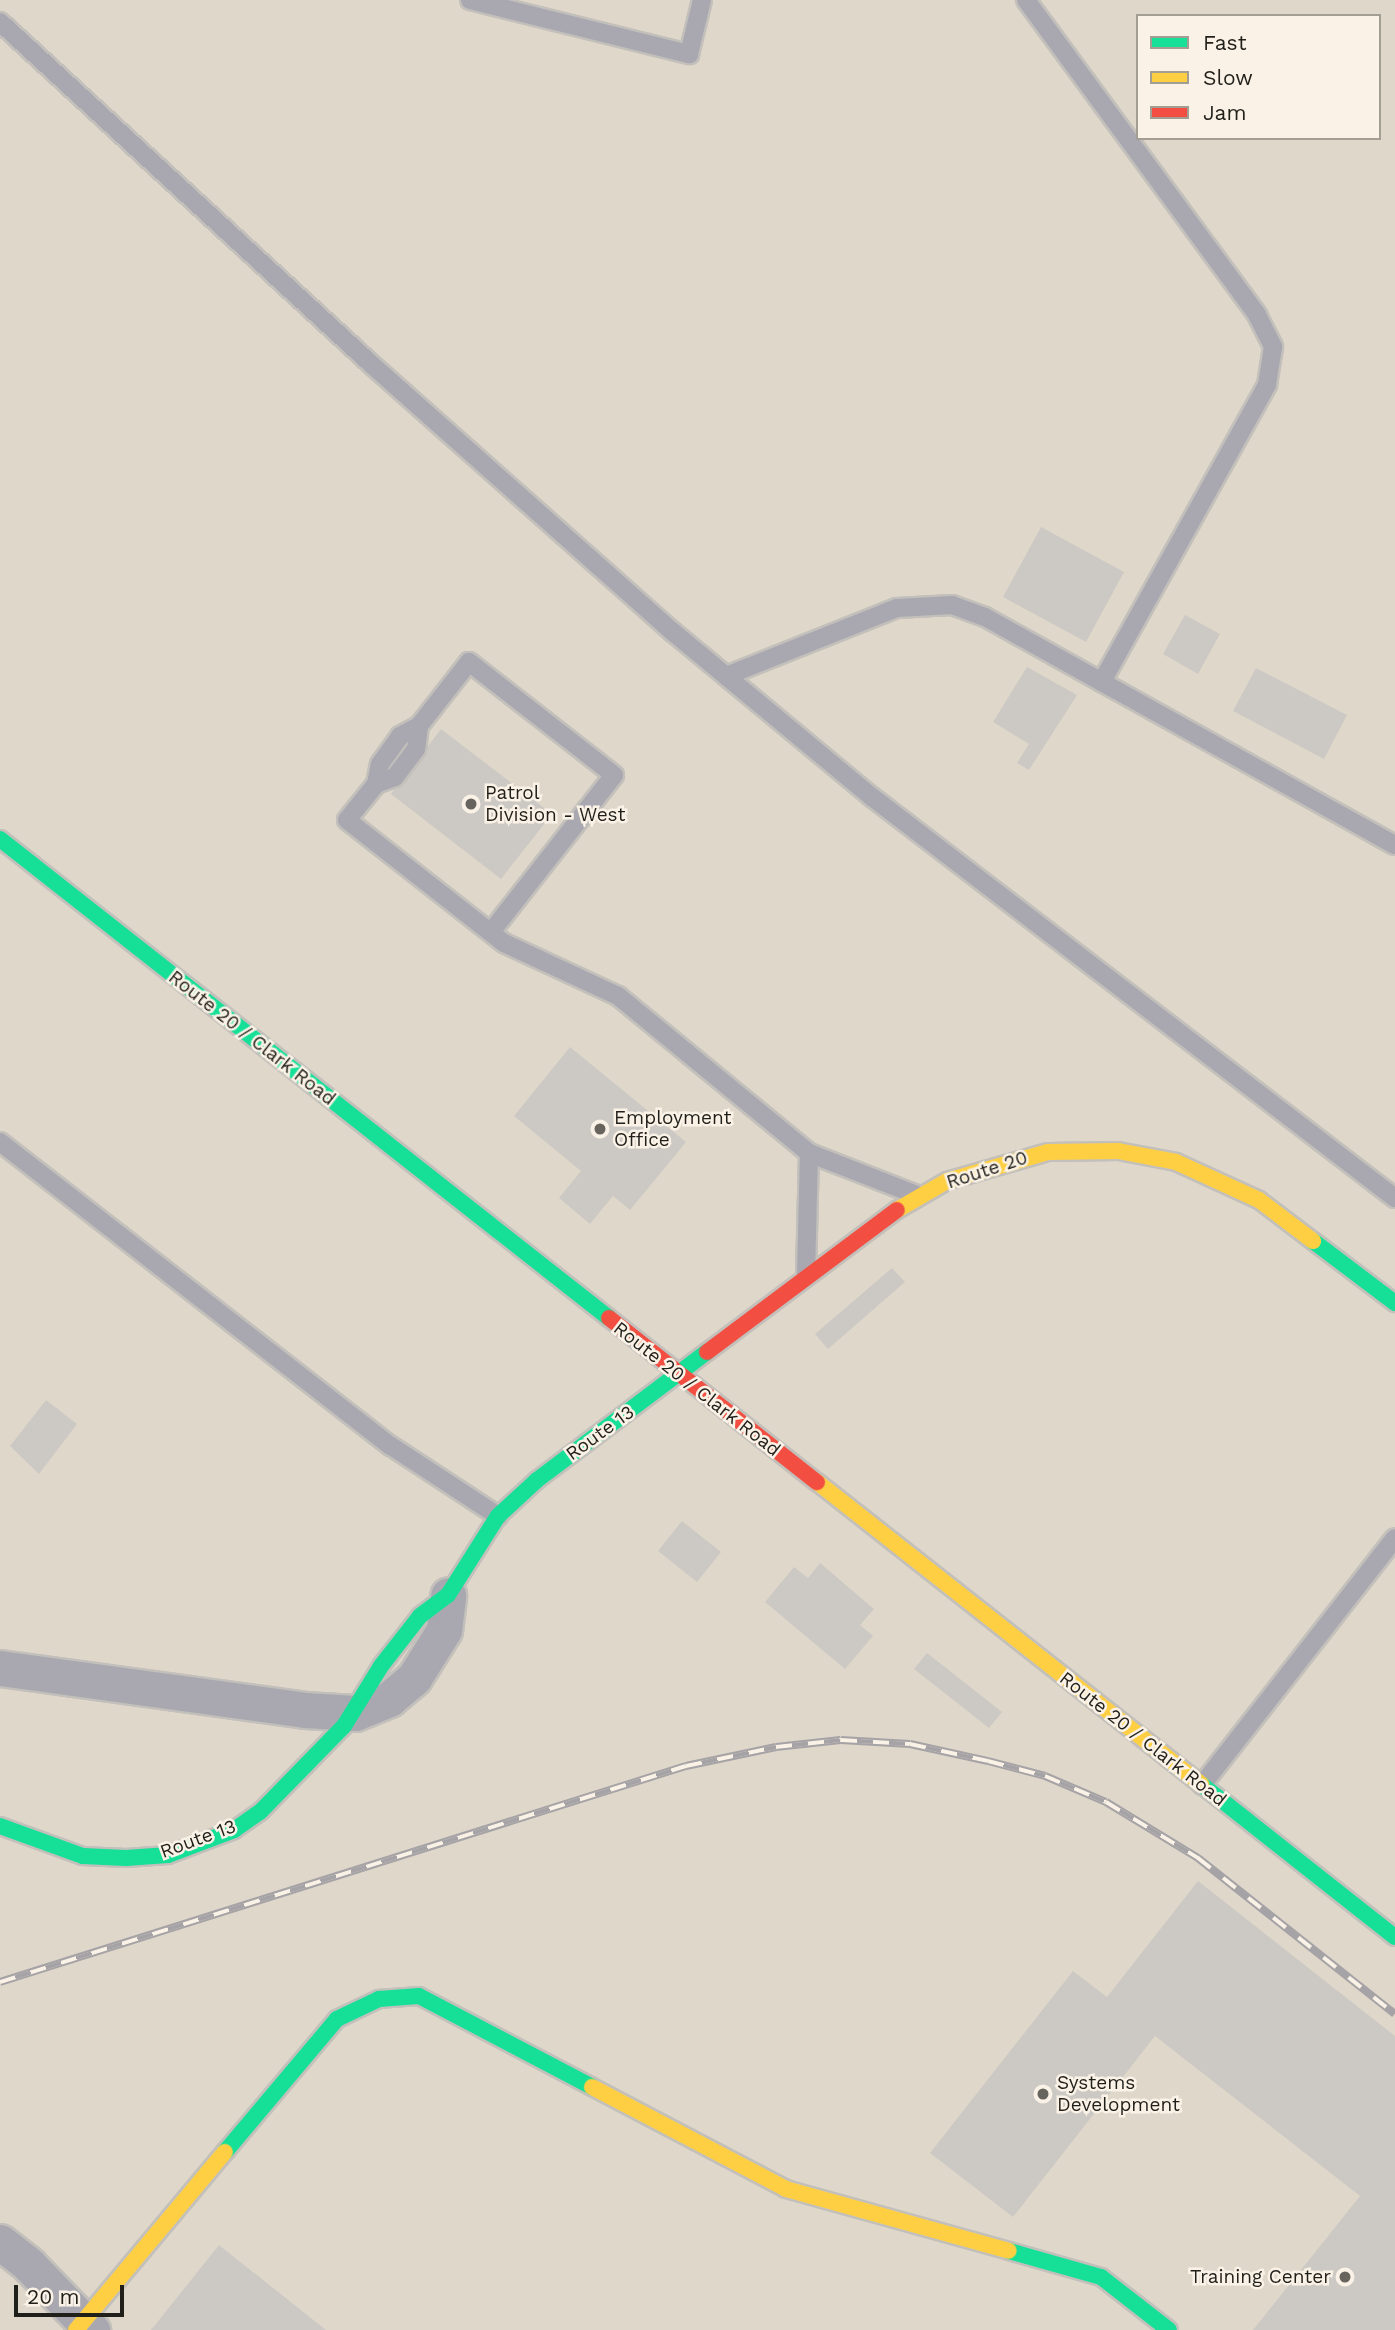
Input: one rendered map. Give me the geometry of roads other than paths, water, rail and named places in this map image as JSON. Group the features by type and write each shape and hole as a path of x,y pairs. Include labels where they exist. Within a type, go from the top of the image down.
{"street":[{"name":"Route 20 / Clark Road","path":"0,839 1395,1937"},
{"name":"Route 20","path":"680,1375 806,1278 921,1196 988,1166 1048,1152 1118,1151 1176,1162 1259,1200 1395,1303"},
{"name":"Route 13","path":"0,1826 83,1856 168,1854 234,1830 260,1812 355,1713 389,1699 414,1678 444,1630 448,1595 498,1516 580,1445 680,1375"},
{"name":"Route 13","path":"0,1668 305,1710 355,1713"},
{"path":"0,2242 29,2265 84,2327 337,2019 379,1999 419,1996 786,2189 1101,2277 1169,2330"}],"lane":[{"path":"470,0 689,54 702,0"},
{"path":"1026,0 1257,315 1273,346 1267,386 1102,682"},
{"path":"0,22 590,562 872,797 1395,1198"},
{"path":"726,676 897,608 937,603 985,617 1395,845"},
{"path":"491,932 614,775 469,662 419,726 416,749 395,777 376,784 347,820 491,932 618,996 809,1153 921,1196"},
{"path":"0,1142 391,1446 498,1516"},
{"path":"806,1278 809,1153"},
{"path":"1202,1785 1395,1538"}],"railway":[{"path":"0,1982 686,1766 776,1747 841,1740 910,1744 988,1761 1045,1776 1106,1802 1198,1858 1395,2014"}],"place":[{"name":"Patrol Division - West","path":"471,804"},
{"name":"Employment Office","path":"600,1129"},
{"name":"Systems Development","path":"1043,2094"},
{"name":"Training Center","path":"1345,2277"}]}
